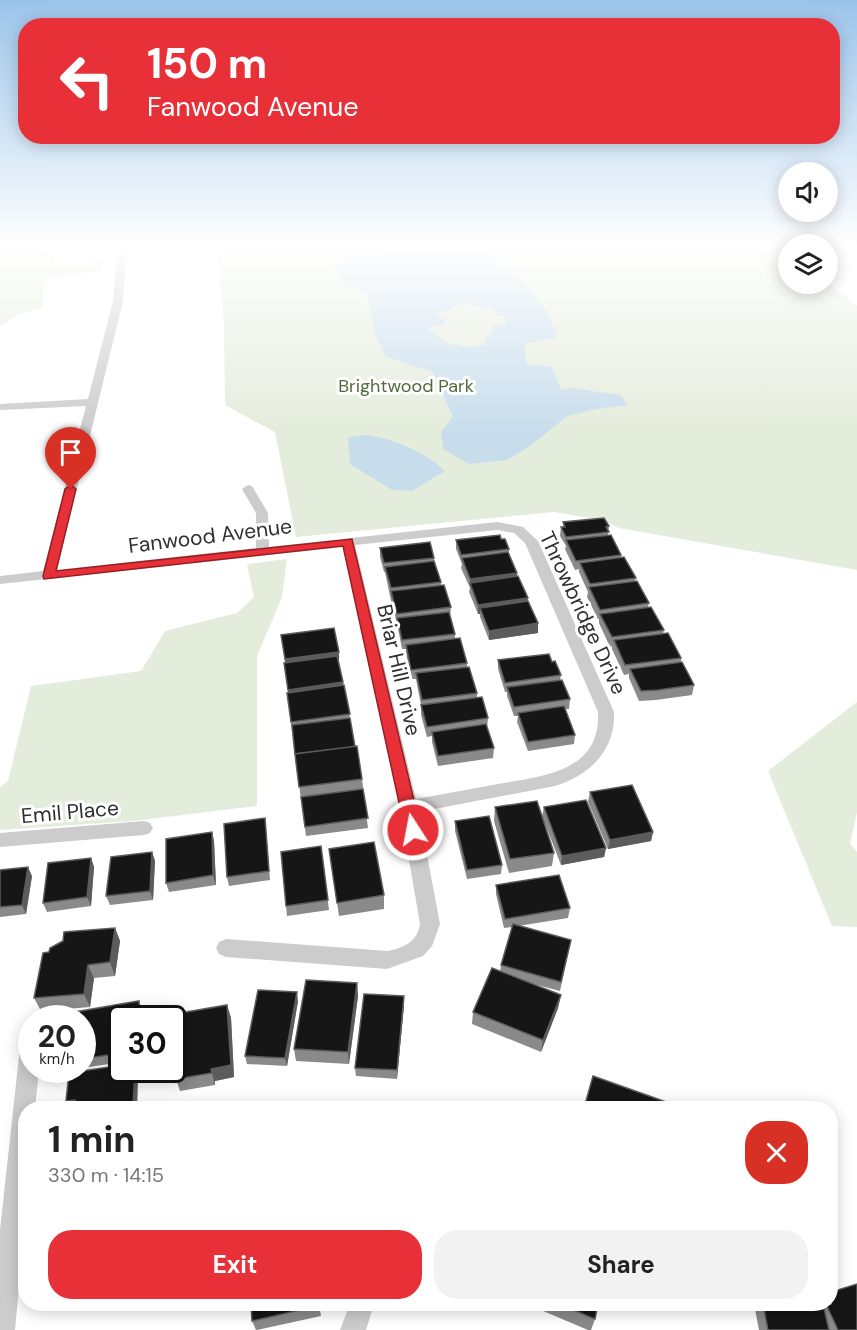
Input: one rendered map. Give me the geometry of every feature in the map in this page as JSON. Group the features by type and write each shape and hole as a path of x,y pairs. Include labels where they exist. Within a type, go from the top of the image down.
{"street":[{"path":"49,576 116,308"},
{"path":"0,406 92,402"},
{"path":"248,489 262,513 263,551"},
{"name":"Fanwood Avenue","path":"0,580 497,526"},
{"name":"Throwbridge Drive","path":"409,807 555,780 573,773 589,762 605,737 608,724 606,712 531,541 518,530 497,526"},
{"name":"Briar Hill Drive","path":"226,948 387,960 405,957 420,949 429,936 430,924 409,807 348,542"},
{"name":"Emil Place","path":"0,840 144,828"},
{"path":"25,1101 27,1083"},
{"path":"3,1330 18,1174"},
{"path":"353,1330 360,1311"}],"green space":[{"path":"0,308 42,308 19,314 0,326"},
{"name":"Brightwood Park","path":"223,308 857,308 857,570 619,528 605,521 554,512 296,537 275,432 225,405"},
{"path":"287,559 282,597 257,656 257,806 133,821 0,830 0,787 8,781 31,686 141,671 165,631 237,613 254,597 247,564"},
{"path":"857,702 857,812 850,844 857,852 857,927 832,926 768,771"}],"water":[{"path":"370,308 452,308 438,312 437,316 445,320 444,325 432,326 429,330 449,344 469,347 485,345 485,340 494,328 492,326 506,323 506,317 494,315 499,313 489,308 544,308 557,337 525,344 526,364 552,367 561,390 572,388 620,395 628,405 567,416 530,446 507,460 469,464 443,449 441,432 453,417 433,372 386,357 375,334"},
{"path":"367,435 409,447 438,464 445,471 412,491 392,490 350,464 348,437"}],"building":[{"path":"604,518 609,526 606,527 609,532 566,537 561,527 565,527 563,522"},
{"path":"500,535 501,539 505,539 509,549 461,555 456,540"},
{"path":"611,535 621,555 576,561 566,540"},
{"path":"430,542 434,558 384,563 380,548"},
{"path":"508,552 517,573 470,579 462,558"},
{"path":"624,557 636,578 590,584 580,563"},
{"path":"434,561 441,582 391,588 385,567"},
{"path":"518,576 528,598 478,605 470,583"},
{"path":"637,581 649,603 600,610 589,587"},
{"path":"444,585 451,607 397,614 391,591"},
{"path":"528,601 538,623 489,631 480,608"},
{"path":"651,607 664,630 612,637 600,614"},
{"path":"449,612 455,634 402,640 397,618"},
{"path":"334,628 339,652 285,659 281,635"},
{"path":"668,633 681,658 625,665 614,640"},
{"path":"460,638 467,663 411,670 406,645"},
{"path":"549,654 561,675 505,683 498,660"},
{"path":"337,656 343,682 288,690 284,663"},
{"path":"682,662 694,685 641,691 630,669"},
{"path":"469,667 477,693 422,700 416,673"},
{"path":"562,680 570,699 514,707 507,687"},
{"path":"344,685 350,714 291,722 287,693"},
{"path":"482,697 488,718 427,727 421,705"},
{"path":"564,706 575,735 528,742 518,713"},
{"path":"350,718 355,747 295,755 292,725"},
{"path":"486,724 494,748 438,756 432,732"},
{"path":"357,746 362,779 299,787 295,754"},
{"path":"632,785 653,832 610,840 590,792"},
{"path":"363,789 368,818 305,827 301,797"},
{"path":"586,800 606,848 562,856 544,807"},
{"path":"537,801 554,853 510,859 495,807"},
{"path":"489,816 502,865 467,870 455,821"},
{"path":"265,818 269,871 227,877 224,824"},
{"path":"212,832 213,875 166,883 166,839"},
{"path":"374,842 384,895 337,903 329,849"},
{"path":"321,846 328,900 286,906 281,852"},
{"path":"152,852 150,891 106,896 111,857"},
{"path":"91,858 87,897 43,903 48,863"},
{"path":"28,867 22,905 0,907 0,870"},
{"path":"559,875 570,908 505,919 496,885"},
{"path":"513,924 571,940 561,982 501,965"},
{"path":"115,928 110,962 88,965 84,994 34,998 43,953 49,952 50,948 63,941 64,932"},
{"path":"492,968 561,995 543,1040 473,1012"},
{"path":"306,980 357,983 348,1052 294,1049"},
{"path":"258,990 297,992 285,1058 245,1056"},
{"path":"364,994 404,996 397,1070 355,1068"},
{"path":"139,1001 139,1005 116,1005"},
{"path":"227,1005 231,1065 211,1069 212,1073 186,1077 186,1012"},
{"path":"108,1006 108,1055 96,1057 96,1008"},
{"path":"108,1067 108,1083 134,1083 133,1101 66,1101 68,1083 96,1083 96,1069"},
{"path":"593,1076 663,1101 586,1101"},
{"path":"857,1284 857,1330 838,1330 829,1311 838,1311 838,1290"},
{"path":"251,1311 296,1311 252,1321"},
{"path":"576,1311 597,1311 595,1319"},
{"path":"764,1311 825,1311 829,1330 768,1330"}],"route":[{"path":"71,489 49,576 348,542 413,830"}]}
